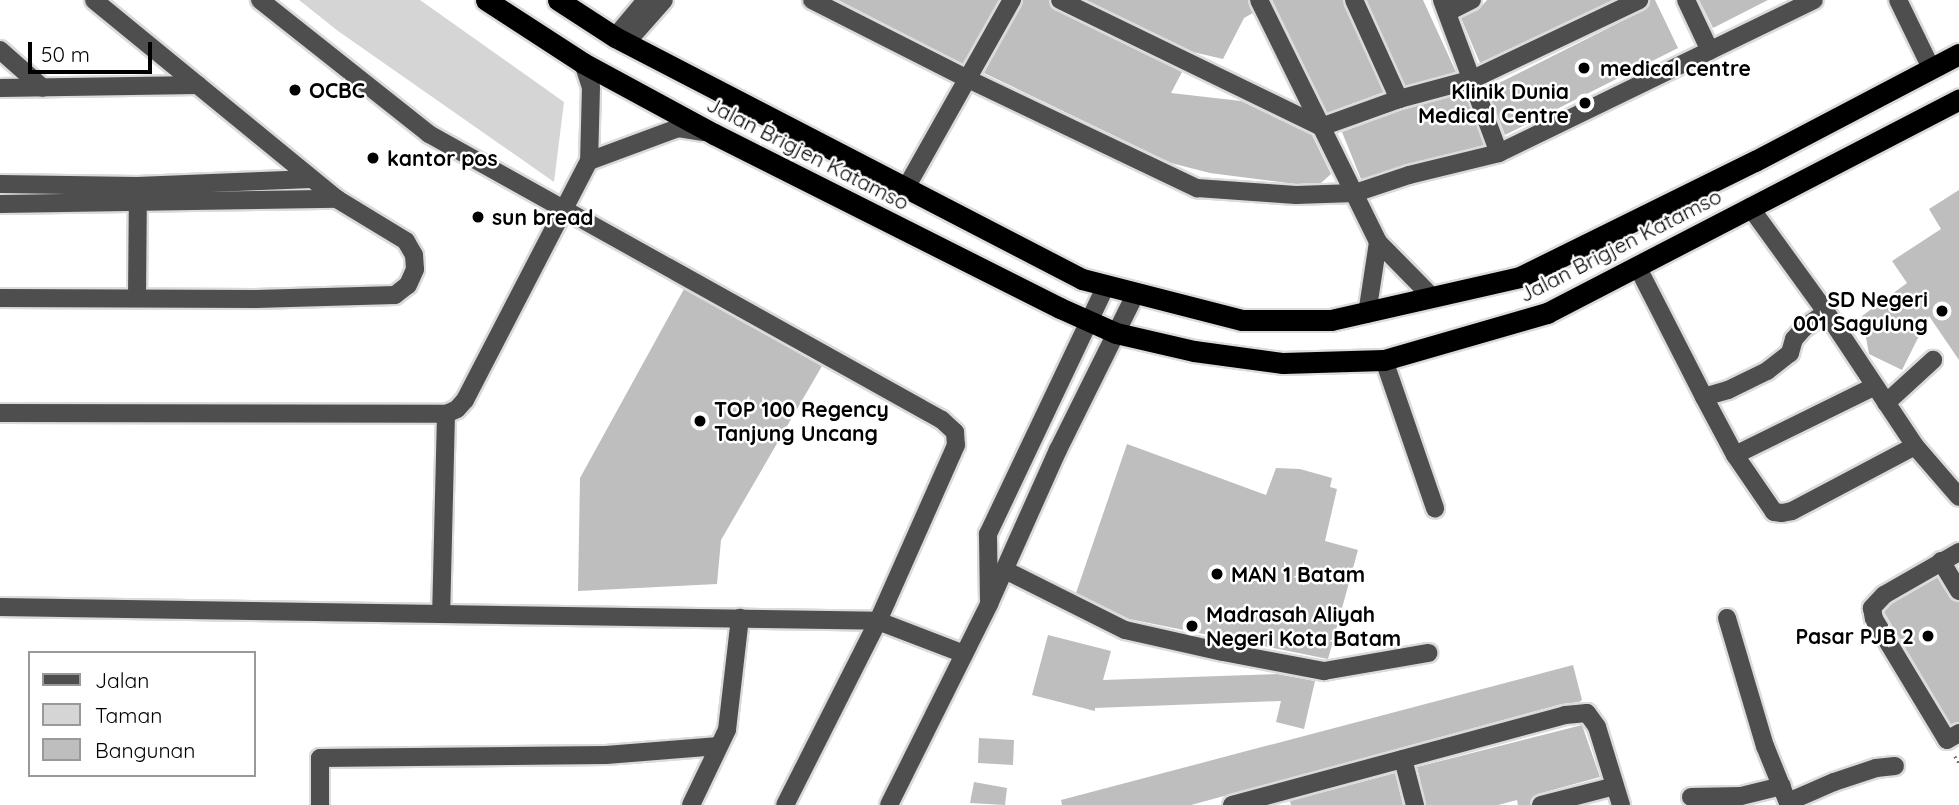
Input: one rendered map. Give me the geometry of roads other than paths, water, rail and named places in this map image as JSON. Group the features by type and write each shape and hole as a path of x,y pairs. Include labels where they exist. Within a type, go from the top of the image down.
{"highway":[{"name":"Jalan Brigjen Katamso","path":"486,0 583,63 714,134 1116,333 1194,351 1283,363 1384,360 1547,313 1959,99"},
{"name":"Jalan Brigjen Katamso","path":"558,0 585,7 621,40 1082,279 1242,320 1331,320 1367,314 1520,277 1755,161 1959,54"}],"street":[{"path":"0,298 395,295 408,285 415,270 414,255 406,242 337,199 311,179 94,0"},
{"path":"260,0 429,134 943,421 955,432 956,445 878,621 785,805"},
{"path":"621,40 646,0"},
{"path":"621,40 664,0"},
{"path":"812,0 968,79 1197,188 1296,195 1355,193 1409,175 1499,153 1814,0"},
{"path":"906,186 1012,0"},
{"path":"1059,0 1321,127 1398,99 1473,79 1639,0"},
{"path":"1259,0 1378,242 1433,298"},
{"path":"1354,0 1398,99"},
{"path":"1472,0 1445,6 1499,153"},
{"path":"1686,0 1710,51"},
{"path":"1898,0 1931,68"},
{"path":"0,50 43,88"},
{"path":"0,413 446,414 457,409 465,400 589,161 591,87 583,63"},
{"path":"0,89 198,85"},
{"path":"589,161 678,128 714,134"},
{"path":"0,204 311,179"},
{"path":"0,184 138,194 337,199"},
{"path":"137,298 138,194"},
{"path":"1750,207 1826,312 1915,446 1959,496"},
{"path":"1367,314 1378,242"},
{"path":"1637,267 1735,455 1774,512 1791,511 1915,446"},
{"path":"989,604 988,534 1106,285"},
{"path":"889,805 989,604 1058,450 1136,293"},
{"path":"1704,397 1728,390 1767,370 1790,353 1794,340 1803,328 1826,312"},
{"path":"1384,360 1435,508"},
{"path":"1886,403 1933,360"},
{"path":"1735,455 1875,386"},
{"path":"441,614 446,414"},
{"path":"1959,552 1884,595 1872,608 1874,619 1947,740 1959,733"},
{"path":"1941,561 1959,591"},
{"path":"1005,570 1125,630 1223,652 1324,671 1428,653"},
{"path":"0,607 878,621 964,654"},
{"path":"691,805 727,730 740,618"},
{"path":"1727,618 1763,738 1786,798"},
{"path":"1232,805 1277,799 1403,758 1565,715 1587,713 1597,727 1621,805"},
{"path":"320,805 320,758 606,755 719,746"},
{"path":"1403,758 1415,805"},
{"path":"1692,797 1786,798 1876,768 1895,766"},
{"path":"1541,805 1615,786"}],"place":[{"name":"medical centre","path":"1584,68"},
{"name":"OCBC","path":"295,90"},
{"name":"Klinik Dunia Medical Centre","path":"1585,103"},
{"name":"kantor pos","path":"373,158"},
{"name":"sun bread","path":"478,217"},
{"name":"SD Negeri 001 Sagulung","path":"1942,311"},
{"name":"TOP 100 Regency Tanjung Uncang","path":"700,421"},
{"name":"MAN 1 Batam","path":"1217,574"},
{"name":"Madrasah Aliyah Negeri Kota Batam","path":"1192,626"},
{"name":"Pasar PJB 2","path":"1928,636"}]}
